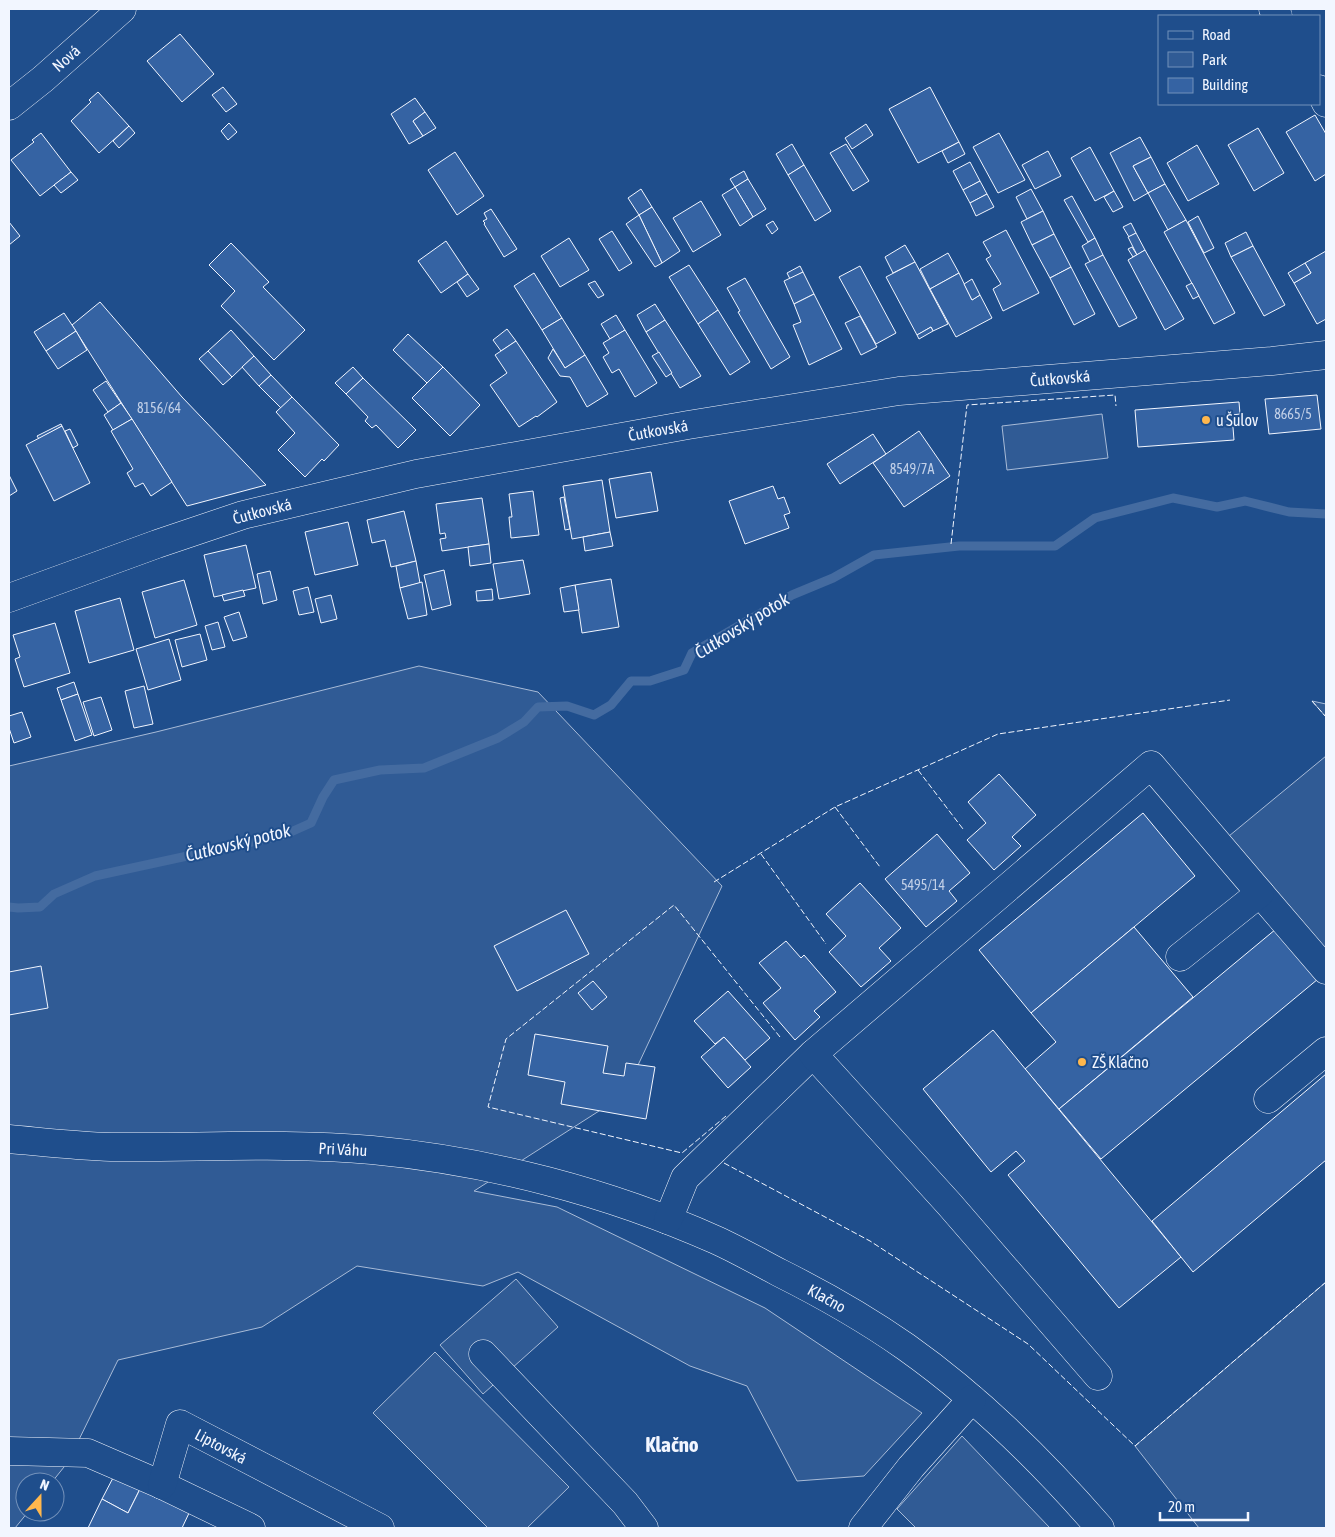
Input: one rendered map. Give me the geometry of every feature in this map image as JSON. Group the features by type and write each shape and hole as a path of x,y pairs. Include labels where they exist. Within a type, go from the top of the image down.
{"street":[{"name":"Nová","path":"9,106 43,79 122,9"},
{"path":"1320,91 1326,103"},
{"name":"Čutkovská","path":"9,598 243,515 416,474 688,425 899,391 1326,355"},
{"path":"668,1220 684,1178 813,1054 1151,765 1326,970"},
{"path":"1180,957 1260,893"},
{"path":"1268,1099 1326,1051"},
{"path":"813,1054 950,1205 1098,1376"},
{"name":"Pri Váhu","path":"9,1139 108,1147 300,1147 367,1149 408,1154 466,1163 546,1181 600,1196 668,1220"},
{"name":"Klačno","path":"668,1220 717,1241 827,1297 906,1348 972,1399 1024,1446 1100,1528"},
{"path":"484,1354 625,1503 644,1528"},
{"path":"863,1528 911,1467 972,1399"},
{"name":"Liptovská","path":"162,1485 180,1424 380,1528"},
{"path":"9,1451 88,1453 162,1485 250,1528"}],"green space":[{"path":"1102,414 1108,458 1007,470 1002,426"},
{"path":"419,666 538,692 722,886 624,1095 474,1191 557,1207 765,1308 922,1413 864,1476 797,1481 747,1386 690,1366 518,1272 483,1286 357,1266 262,1327 118,1360 68,1462 60,1472 15,1472 15,1522 20,1522 15,1528 9,1528 9,766 156,732"},
{"path":"1312,701 1326,704 1326,717"},
{"path":"1326,756 1326,954 1229,836"},
{"path":"516,1279 558,1327 483,1394 440,1345"},
{"path":"1326,1282 1326,1528 1199,1528 1135,1446"},
{"path":"435,1352 569,1487 527,1528 488,1528 373,1413"},
{"path":"962,1436 1050,1528 916,1528 897,1509"}],"building":[{"path":"180,34 214,74 182,102 147,61"},
{"path":"223,87 237,104 226,112 212,95"},
{"path":"930,87 959,142 918,163 889,109"},
{"path":"98,92 129,126 99,153 71,121 91,102 89,100"},
{"path":"415,98 425,112 413,121 423,136 409,144 391,114"},
{"path":"425,112 436,128 423,136 413,121"},
{"path":"1315,115 1326,134 1326,174 1315,181 1286,132"},
{"path":"229,123 237,132 228,140 221,131"},
{"path":"866,124 873,135 852,149 845,138"},
{"path":"129,126 135,133 119,148 113,141"},
{"path":"1258,128 1284,173 1254,191 1228,145"},
{"path":"41,133 71,172 40,196 11,160 34,142 32,140"},
{"path":"999,133 1025,180 998,193 973,147"},
{"path":"1140,137 1151,157 1133,166 1148,193 1134,201 1110,153"},
{"path":"959,142 965,154 948,163 942,151"},
{"path":"792,144 804,165 788,175 776,154"},
{"path":"846,144 869,181 853,191 830,153"},
{"path":"1197,145 1219,184 1188,201 1167,163"},
{"path":"1090,147 1114,191 1095,201 1071,158"},
{"path":"1048,151 1061,176 1035,189 1022,165"},
{"path":"455,152 484,196 457,215 428,170"},
{"path":"1151,157 1165,184 1148,193 1133,166"},
{"path":"970,162 980,181 963,190 953,171"},
{"path":"804,165 831,211 815,221 788,175"},
{"path":"744,171 748,179 735,187 730,179"},
{"path":"71,172 78,180 61,193 54,185"},
{"path":"748,179 766,209 753,217 735,187"},
{"path":"980,181 987,194 970,203 963,190"},
{"path":"1165,184 1186,220 1168,230 1148,193"},
{"path":"735,187 753,217 740,226 722,195"},
{"path":"641,189 652,207 639,215 628,198"},
{"path":"1031,189 1043,211 1027,219 1016,197"},
{"path":"1114,191 1123,207 1113,212 1104,197"},
{"path":"987,194 994,207 976,216 970,203"},
{"path":"1072,196 1095,238 1088,242 1064,200"},
{"path":"701,201 721,235 693,252 673,218"},
{"path":"652,207 680,251 662,263 639,215"},
{"path":"491,209 517,249 504,257 483,221 487,219 484,213"},
{"path":"1043,211 1054,234 1032,245 1021,222"},
{"path":"639,215 662,263 655,267 626,224"},
{"path":"1198,216 1214,248 1204,253 1188,222"},
{"path":"1186,220 1235,313 1214,324 1164,232"},
{"path":"773,221 778,229 772,234 766,225"},
{"path":"9,222 20,236 9,245"},
{"path":"1131,223 1136,233 1129,237 1123,227"},
{"path":"1006,230 1039,293 1003,311 993,289 1001,284 986,259 991,256 983,242"},
{"path":"612,231 632,263 619,271 599,239"},
{"path":"1246,232 1253,246 1231,257 1225,243"},
{"path":"1136,233 1145,250 1137,255 1128,237"},
{"path":"1054,234 1071,267 1050,278 1032,245"},
{"path":"569,238 589,270 560,287 541,256"},
{"path":"1095,238 1103,255 1090,262 1082,246"},
{"path":"446,241 468,274 441,293 418,261"},
{"path":"231,243 269,282 263,287 305,330 274,360 221,306 235,291 209,265"},
{"path":"905,245 915,262 893,273 885,257"},
{"path":"1253,246 1285,305 1264,316 1231,257"},
{"path":"1132,247 1137,255 1133,257 1128,249"},
{"path":"1145,250 1184,319 1165,330 1128,260"},
{"path":"1326,251 1326,319 1317,324 1294,283 1311,273 1305,263"},
{"path":"948,253 959,273 930,289 920,269"},
{"path":"1103,255 1137,318 1119,327 1085,264"},
{"path":"915,262 948,324 933,331 931,327 917,335 886,277"},
{"path":"1305,263 1311,273 1294,283 1288,273"},
{"path":"689,265 718,310 698,324 669,277"},
{"path":"800,266 803,272 790,279 787,273"},
{"path":"860,266 896,333 876,344 839,277"},
{"path":"1071,267 1095,314 1074,325 1050,278"},
{"path":"803,272 814,294 794,304 784,281"},
{"path":"534,273 562,318 542,330 514,286"},
{"path":"959,273 972,300 980,295 992,318 956,337 930,289"},
{"path":"468,274 479,289 467,297 457,282"},
{"path":"745,278 790,357 771,369 738,312 740,311 727,288"},
{"path":"972,279 980,295 972,300 964,284"},
{"path":"595,281 604,295 598,298 588,284"},
{"path":"1192,283 1199,296 1193,299 1186,286"},
{"path":"814,294 842,349 809,365 793,325 801,322 794,304"},
{"path":"100,302 182,397 266,485 187,506 72,325"},
{"path":"655,304 665,320 646,332 637,315"},
{"path":"718,310 750,362 730,375 698,324"},
{"path":"64,313 76,331 46,351 34,332"},
{"path":"616,315 625,330 610,339 601,324"},
{"path":"860,316 877,347 861,355 845,323"},
{"path":"562,318 585,355 565,368 542,330"},
{"path":"665,320 701,376 680,388 646,332"},
{"path":"931,327 933,331 919,339 917,335"},
{"path":"507,329 516,341 501,351 493,340"},
{"path":"231,330 254,356 232,377 208,351"},
{"path":"625,330 657,383 635,397 619,369 612,373 603,357 609,353 603,343"},
{"path":"76,331 87,350 58,369 46,351"},
{"path":"408,334 443,367 427,383 393,350"},
{"path":"516,341 557,402 537,417 519,427 490,385 507,373 495,355"},
{"path":"553,349 565,368 585,355 608,394 587,407 570,377 560,376 548,358"},
{"path":"208,351 232,377 223,385 199,359"},
{"path":"659,352 672,373 666,377 652,356"},
{"path":"254,356 271,375 259,386 242,367"},
{"path":"353,367 363,378 346,394 335,383"},
{"path":"443,367 480,405 450,436 412,398"},
{"path":"271,375 292,397 281,408 259,386"},
{"path":"363,378 416,430 398,448 376,425 372,428 365,421 368,417 346,394"},
{"path":"106,381 121,403 108,412 93,390"},
{"path":"1317,395 1321,429 1269,434 1265,399"},
{"path":"292,397 339,445 305,477 278,450 295,433 276,412"},
{"path":"1239,402 1240,414 1232,415 1234,440 1138,447 1135,410"},
{"path":"121,403 132,419 113,430 104,415"},
{"path":"132,419 172,482 151,496 143,483 135,487 127,473 133,469 111,431"},
{"path":"61,424 62,426 39,439 37,436"},
{"path":"62,426 90,483 54,501 26,445"},
{"path":"70,429 78,445 73,448 65,431"},
{"path":"919,431 950,476 904,507 873,463"},
{"path":"873,434 886,454 840,484 827,464"},
{"path":"651,472 658,511 616,518 609,479"},
{"path":"9,475 17,491 9,496"},
{"path":"602,480 610,532 572,539 563,486"},
{"path":"773,486 778,499 784,497 790,513 784,515 789,528 745,544 729,501"},
{"path":"533,491 539,535 511,538 509,517 512,517 509,494"},
{"path":"564,497 570,529 565,530 560,498"},
{"path":"482,498 489,544 442,551 440,539 446,538 445,533 440,534 436,504"},
{"path":"404,511 416,561 391,567 385,540 372,543 367,520"},
{"path":"348,522 358,565 315,575 305,532"},
{"path":"610,532 613,546 585,551 583,537"},
{"path":"489,544 491,563 470,566 468,547"},
{"path":"246,545 256,588 214,597 204,555"},
{"path":"523,560 530,594 499,599 493,564"},
{"path":"416,561 420,583 400,588 396,566"},
{"path":"444,570 451,605 432,610 424,575"},
{"path":"270,571 277,600 263,604 257,574"},
{"path":"611,579 619,627 582,633 575,585"},
{"path":"184,580 197,625 155,638 142,592"},
{"path":"422,582 427,615 408,619 400,588"},
{"path":"575,585 579,610 564,612 560,588"},
{"path":"308,587 314,612 299,615 293,591"},
{"path":"492,589 493,600 477,601 476,591"},
{"path":"243,590 245,596 224,601 222,595"},
{"path":"331,595 337,619 321,623 315,599"},
{"path":"120,598 134,650 89,663 75,611"},
{"path":"239,612 247,637 233,641 224,617"},
{"path":"218,622 225,647 212,650 205,626"},
{"path":"55,623 70,673 24,687 15,659 20,657 13,635"},
{"path":"200,634 207,660 182,667 175,640"},
{"path":"169,639 181,680 148,690 136,649"},
{"path":"74,682 78,694 61,700 57,688"},
{"path":"144,686 153,724 134,728 125,691"},
{"path":"78,694 92,735 75,741 61,700"},
{"path":"101,697 112,730 94,736 83,702"},
{"path":"22,712 31,737 14,743 9,728 9,716"},
{"path":"999,774 1036,815 1012,837 1021,846 994,870 967,840 986,823 968,802"},
{"path":"1143,813 1195,876 1031,1013 979,950"},
{"path":"937,834 970,873 949,891 957,901 926,927 885,879"},
{"path":"860,883 901,928 879,948 891,961 861,987 829,952 846,936 826,914"},
{"path":"566,910 589,954 517,991 494,946"},
{"path":"1134,927 1193,997 1059,1109 1025,1069 1056,1042 1031,1013"},
{"path":"1276,929 1318,979 1101,1159 1059,1109"},
{"path":"786,941 801,958 804,955 836,992 814,1011 820,1017 795,1040 763,1003 781,988 759,963"},
{"path":"41,966 48,1008 9,1015 9,972"},
{"path":"593,981 607,997 592,1010 578,993"},
{"path":"728,991 770,1038 745,1060 724,1037 715,1044 694,1021"},
{"path":"993,1030 1181,1257 1119,1308 1008,1175 1025,1161 1016,1151 991,1172 923,1089"},
{"path":"535,1034 608,1046 603,1073 624,1076 626,1063 655,1067 646,1119 561,1104 565,1082 528,1075"},
{"path":"724,1037 751,1067 728,1088 701,1057"},
{"path":"1326,1074 1326,1160 1193,1272 1152,1221"},
{"path":"115,1474 141,1487 128,1513 102,1499"},
{"path":"141,1487 190,1511 182,1528 88,1528 102,1499 128,1513"}],"waterway":[{"name":"Čutkovský potok","path":"9,907 40,907 54,894 95,876 284,835 311,823 323,797 334,780 380,770 424,768 498,738 524,722 538,707 567,706 594,715 611,705 631,681 650,681 684,670 692,653 792,595 833,578 874,555 959,546 1055,546 1095,518 1173,498 1217,507 1245,501 1289,512 1326,514"}],"fence":[{"path":"951,544 967,405 1115,395 1116,406"},
{"path":"714,882 835,807 998,734 1230,700"},
{"path":"1312,701 1326,717"},
{"path":"918,770 963,829"},
{"path":"835,807 880,867"},
{"path":"761,854 826,944"},
{"path":"726,1116 682,1153 488,1107 506,1039 674,905 780,1037"},
{"path":"724,1163 870,1241 1028,1344 1135,1446 1326,1282"}],"place":[{"name":"u Šulov","path":"1206,420"},
{"name":"ZŠ Klačno","path":"1082,1062"}],"district":[{"name":"Klačno","path":"672,1445"}]}
